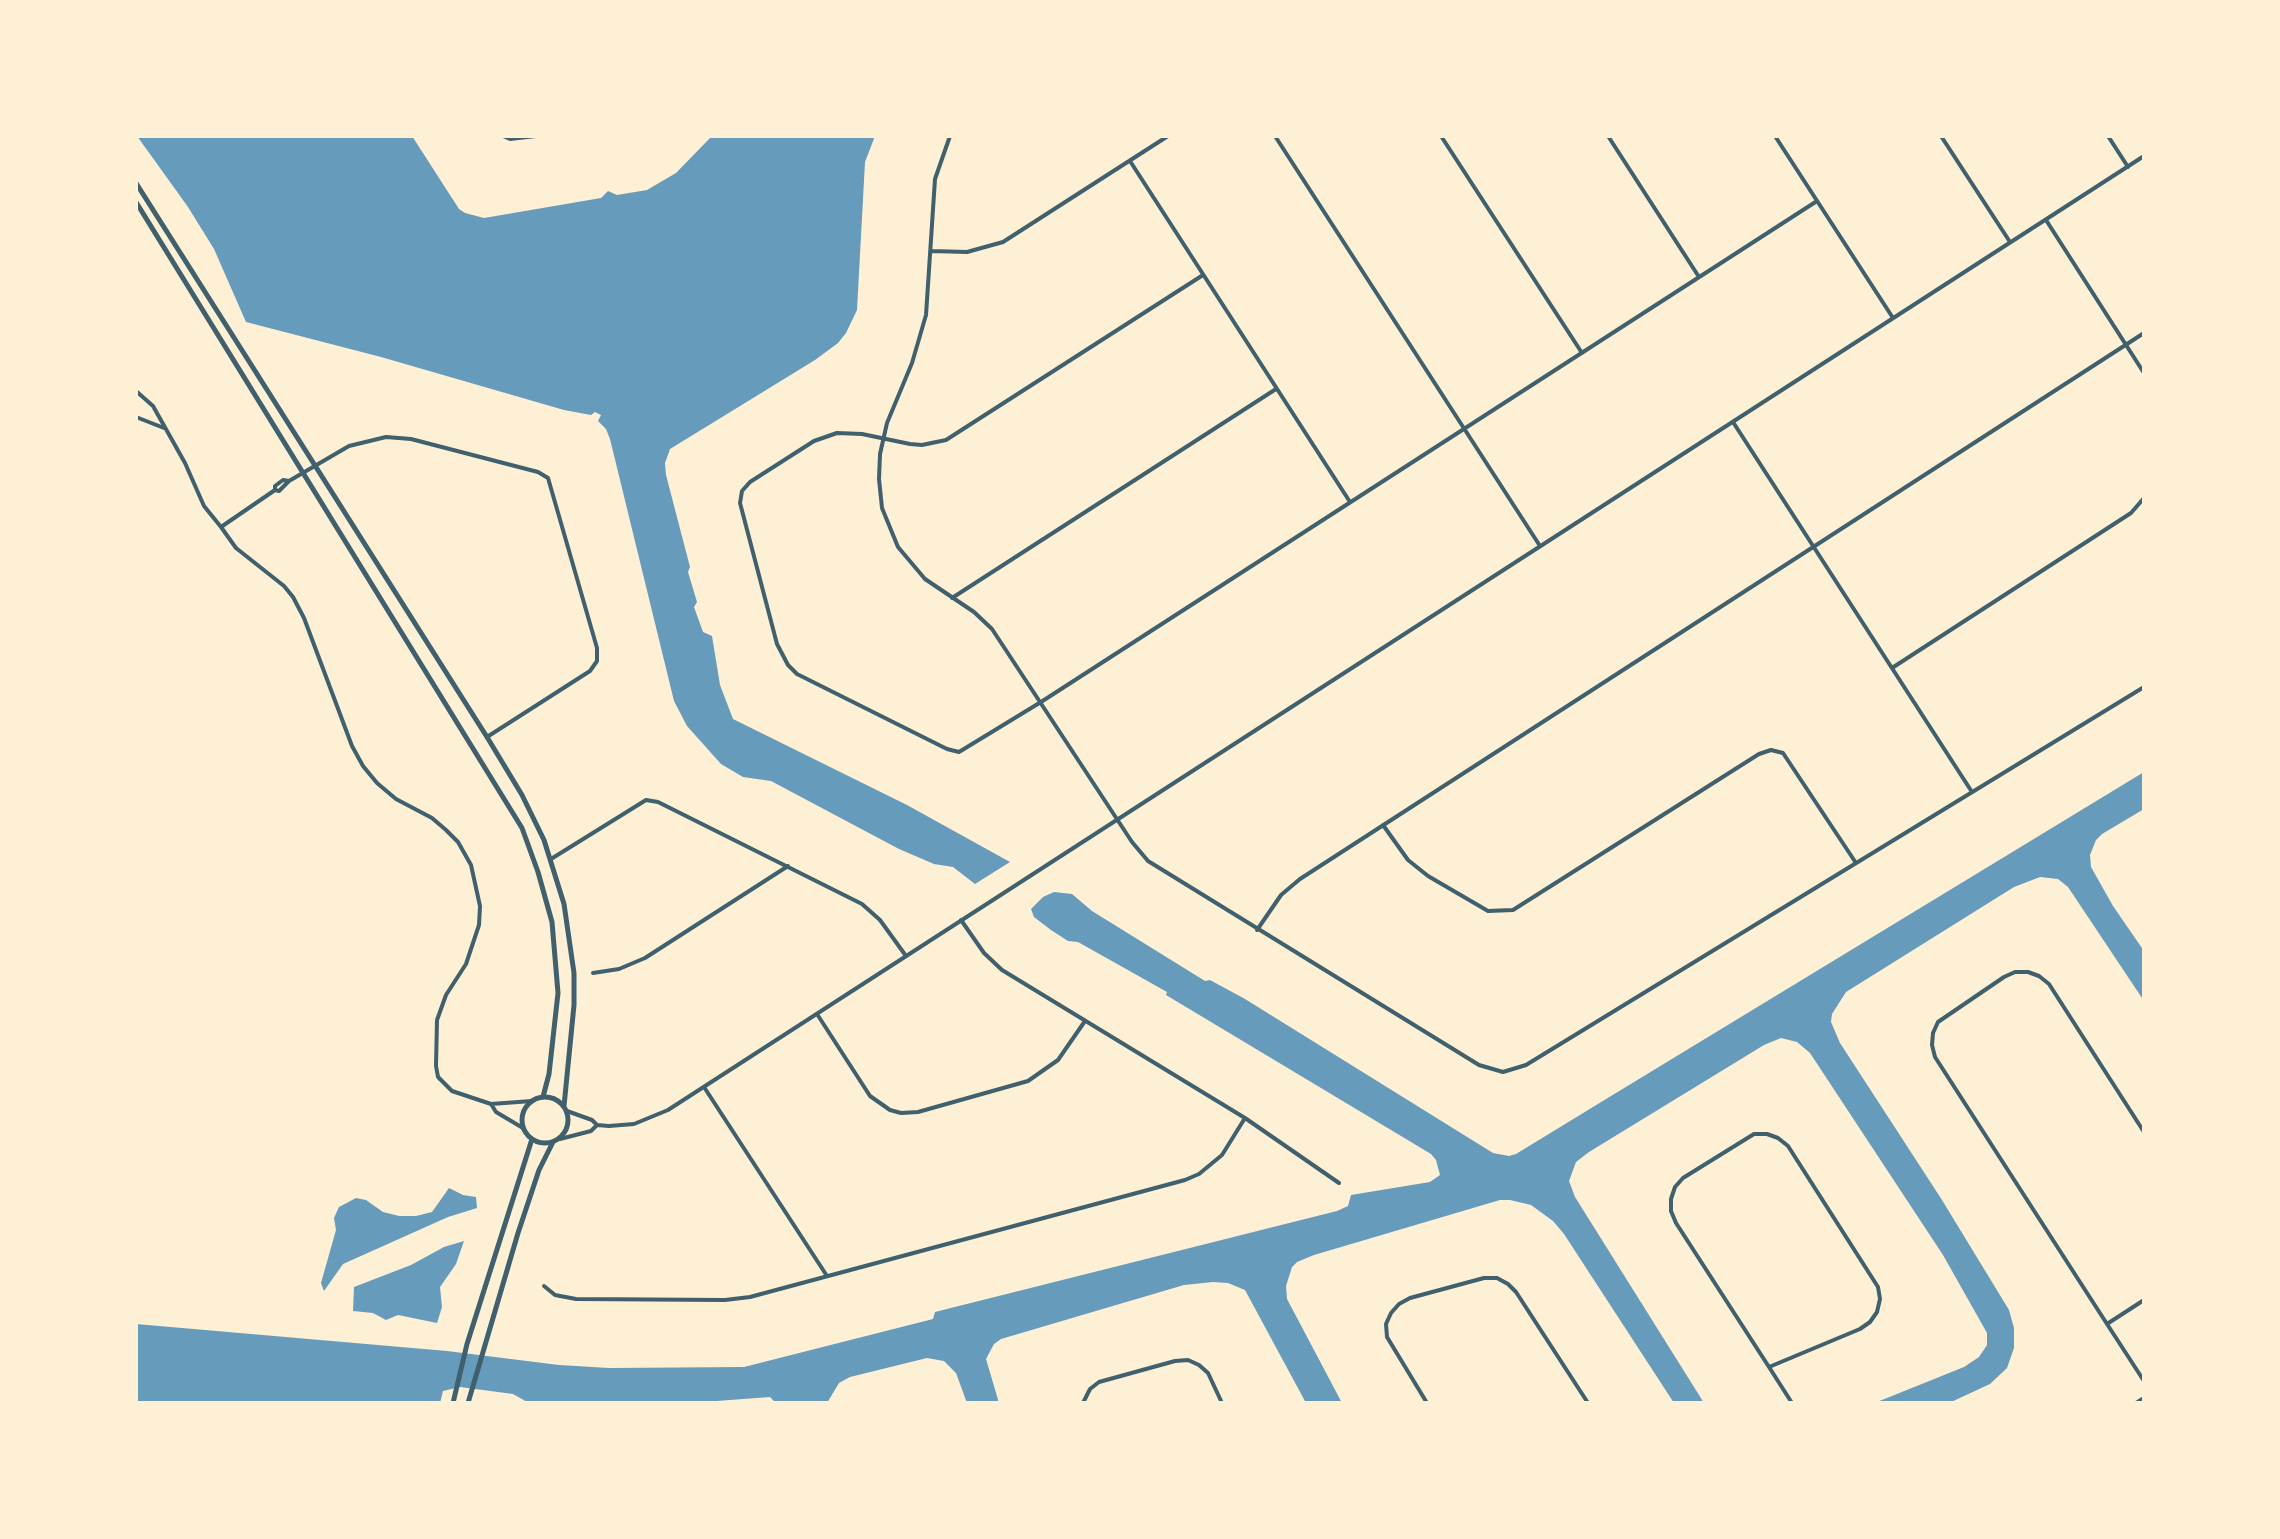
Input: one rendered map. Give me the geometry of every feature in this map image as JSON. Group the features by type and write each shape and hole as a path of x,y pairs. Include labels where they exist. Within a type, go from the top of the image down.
{"street":[{"path":"503,136 523,139 536,136"},
{"path":"950,136 935,179 928,303 921,340 895,400 883,439 879,467 880,494 891,534 915,570 974,612 992,629 1139,852 1157,869 1479,1065 1503,1072 1526,1065 2144,687"},
{"path":"931,251 967,252 1003,242 1168,136"},
{"path":"1275,136 1540,546"},
{"path":"1441,136 1582,353"},
{"path":"1608,136 1699,277"},
{"path":"1775,136 1893,318"},
{"path":"1941,136 2010,242"},
{"path":"2108,136 2128,167"},
{"path":"136,391 153,406 204,506 236,548 284,586 293,597 304,618 352,746 363,766 396,799 432,818 446,830 458,842 471,865 480,906 479,925 466,964 446,995 437,1020 438,1077 452,1091 491,1104 532,1101 543,1097 554,1099 597,1125 621,1126 646,1121 668,1110 2144,156"},
{"path":"1130,161 1350,502"},
{"path":"136,183 522,795 551,859 564,904 574,973 566,1108 568,1124 539,1170 483,1343 468,1403"},
{"path":"1203,275 946,440 922,445 850,433 825,436 750,482 742,491 740,503 781,655 797,674 947,749 959,752 1817,201"},
{"path":"136,202 512,811 529,847 552,922 558,993 549,1074 543,1097"},
{"path":"2046,220 2144,373"},
{"path":"1257,930 1273,904 1290,886 2144,333"},
{"path":"952,598 1277,388"},
{"path":"136,417 167,429"},
{"path":"1733,422 1972,792"},
{"path":"221,527 275,490 275,486 283,480 289,481 361,441 398,437 538,472 548,478 597,648 597,661 590,671 487,737"},
{"path":"1892,668 2131,513 2144,498"},
{"path":"1383,825 1408,860 1428,876 1488,911 1513,910 1759,754 1771,750 1783,753 1856,863"},
{"path":"551,859 646,800 658,802 872,911 906,956"},
{"path":"593,973 619,969 645,958 788,866"},
{"path":"961,920 984,953 1002,970 1245,1118 1339,1183"},
{"path":"2144,1132 2049,984 2039,976 2015,972 2004,977 1938,1022 1933,1033 1935,1057 2144,1381"},
{"path":"817,1014 870,1096 879,1104 901,1113 918,1112 1028,1081 1058,1060 1086,1021"},
{"path":"704,1087 827,1276"},
{"path":"523,1128 524,1111 532,1101"},
{"path":"491,1104 496,1112 542,1143 591,1131 597,1125"},
{"path":"544,1286 555,1295 576,1299 725,1300 750,1297 1185,1180 1199,1174 1222,1155 1245,1118"},
{"path":"1769,1367 1860,1329 1877,1312 1880,1299 1878,1287 1788,1146 1767,1134 1754,1134 1683,1178 1675,1187 1671,1211 1676,1223 1792,1403"},
{"path":"453,1401 467,1344 532,1139"},
{"path":"1427,1403 1387,1337 1386,1324 1391,1313 1410,1298 1484,1278 1497,1278 1516,1292 1588,1403"},
{"path":"2107,1324 2144,1300"},
{"path":"1083,1403 1090,1389 1099,1382 1188,1360 1208,1373 1222,1403"},
{"path":"2136,1403 2144,1398"}],"water":[{"path":"137,136 412,136 459,209 484,218 601,198 608,191 617,195 647,190 676,173 712,136 875,136 865,162 857,310 846,333 815,360 670,449 665,463 666,475 690,567 688,572 697,602 694,607 703,632 712,636 720,685 733,719 907,805 1010,862 975,884 953,867 934,864 899,849 771,781 743,777 721,764 687,726 674,701 610,439 598,421 601,415 564,410 246,322 214,249"},
{"path":"2144,772 2144,809 2102,834 2090,855 2091,867 2144,951 2144,1001 2068,887 2058,879 2040,877 2014,887 1846,992 1832,1014 1831,1022 1840,1043 2009,1310 2014,1328 2014,1348 2007,1368 1990,1384 1949,1403 1877,1402 1964,1367 1979,1357 1987,1345 1987,1333 1943,1255 1810,1053 1797,1042 1781,1038 1764,1045 1589,1152 1576,1162 1569,1181 1575,1197 1704,1403 1674,1403 1553,1221 1531,1205 1500,1200 1314,1255 1292,1267 1286,1286 1287,1299 1342,1403 1306,1403 1245,1290 1228,1283 1213,1282 1184,1285 1001,1339 994,1344 986,1359 999,1403 967,1403 956,1373 944,1361 927,1358 850,1377 839,1383 827,1403 776,1403 770,1397 690,1403 529,1403 513,1394 460,1387 443,1391 440,1403 136,1403 136,1324 447,1351 559,1365 609,1368 744,1367 933,1319 935,1312 1337,1211 1348,1206 1351,1195 1430,1182 1440,1175 1431,1154 1166,995 1167,992 1051,930 1034,917 1031,909 1043,897 1054,892 1072,894 1092,911 1205,981 1210,980 1245,999 1493,1153 1509,1156"},
{"path":"449,1188 476,1197 477,1208 448,1217 343,1264 324,1291 321,1283 339,1207 356,1198 366,1200 383,1212 416,1216 432,1212"},
{"path":"464,1241 456,1264 440,1287 442,1307 437,1323 398,1315 386,1320 373,1313 353,1311 354,1287"}]}
